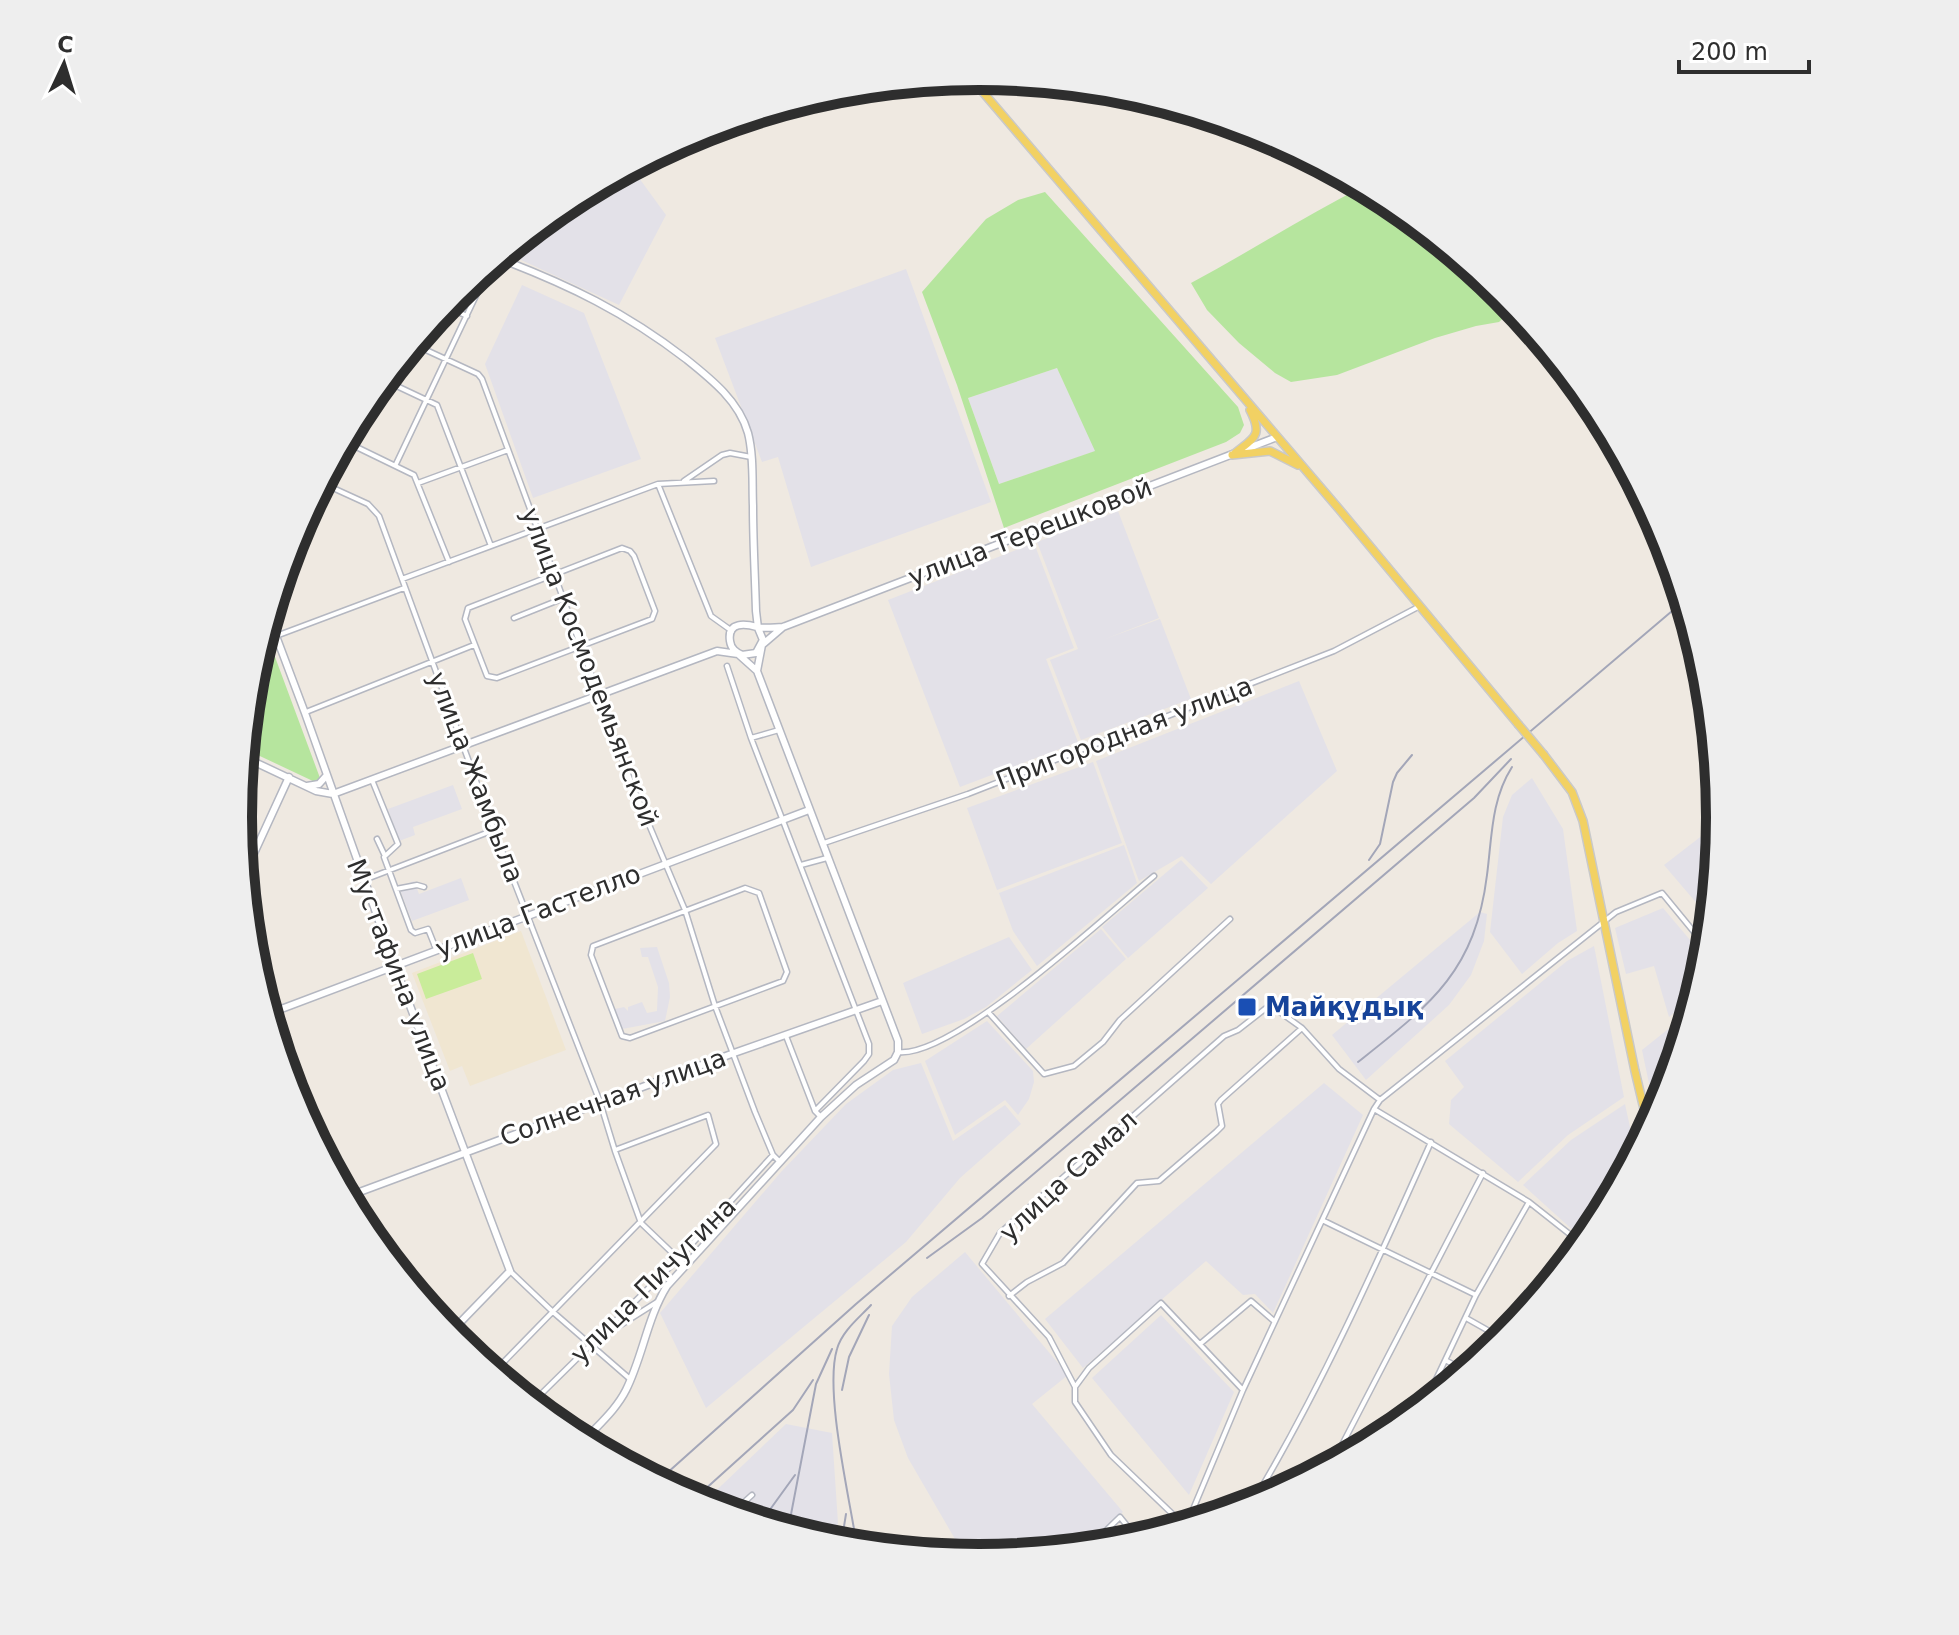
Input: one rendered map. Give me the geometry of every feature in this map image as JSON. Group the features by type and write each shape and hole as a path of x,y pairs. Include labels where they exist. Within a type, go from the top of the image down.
{"main road":[{"path":"981,90 1420,606 1544,755 1577,801 1645,1111"},
{"path":"1232,455 1253,440 1257,429 1245,401"},
{"path":"1232,455 1270,451 1302,467"}],"street":[{"path":"510,263 609,306 654,335 715,382 738,411 748,433 751,457 756,611 762,636 757,671"},
{"path":"396,464 479,290"},
{"path":"457,312 467,316"},
{"name":"улица Космодемьянской","path":"424,349 478,374 482,379 631,782 685,910 715,1006 773,1155 779,1161"},
{"path":"395,385 437,405 491,546"},
{"name":"улица Терешковой","path":"717,651 731,633 746,623 758,628 783,627 1277,437"},
{"path":"359,439 356,445 414,475 449,562"},
{"path":"418,483 508,450"},
{"path":"682,482 722,455 730,453 751,457"},
{"path":"402,579 658,484 714,481"},
{"path":"591,1343 658,1301 821,1117 852,1088 894,1060 898,1052 898,1041 757,671 731,646 731,633 711,616 658,484"},
{"name":"улица Жамбыла","path":"331,488 375,509 494,830 600,1102 641,1223 686,1266"},
{"path":"622,548 630,551 655,611 654,616 649,621 583,647 493,678 485,673 465,619 468,608 554,574 622,548"},
{"path":"276,636 404,588"},
{"path":"514,618 564,598"},
{"name":"Пригородная улица","path":"822,843 968,794 1343,647 1420,606"},
{"path":"746,623 756,611"},
{"name":"улица Терешковой","path":"333,794 717,651 752,655 783,627"},
{"name":"Мустафина улица","path":"276,636 395,966 506,1247 510,1271 631,1379"},
{"path":"305,713 474,645"},
{"path":"727,666 751,738 869,1044 869,1054 815,1111"},
{"path":"751,738 779,730"},
{"path":"255,762 307,786 333,794"},
{"path":"307,786 319,784 327,775"},
{"path":"254,854 289,777"},
{"path":"372,780 398,844 384,854"},
{"name":"улица Гастелло","path":"278,1010 809,810"},
{"path":"364,880 494,830"},
{"path":"377,839 412,931 428,929 436,950"},
{"path":"801,865 827,858"},
{"path":"898,1052 922,1049 989,1013 1154,876"},
{"path":"396,889 417,885 424,887"},
{"path":"745,888 759,893 787,972 783,981 715,1006 630,1038 622,1036 591,955 593,946 745,888"},
{"path":"1192,1513 1243,1390 1380,1100 1616,912 1662,893 1697,936"},
{"path":"989,1013 1044,1074 1059,1072 1074,1066 1103,1042 1120,1020 1230,919"},
{"name":"Солнечная улица","path":"357,1193 882,1001"},
{"name":"улица Самал","path":"1270,1005 1302,1028 1221,1100 1218,1104 1222,1126 1216,1132 1159,1181 1137,1183 1063,1263 1027,1282 1009,1296 982,1264 1000,1233 1224,1036 1238,1030 1270,1005"},
{"path":"1302,1028 1339,1069 1380,1100"},
{"path":"785,1034 815,1111 821,1117"},
{"path":"845,1081 852,1088"},
{"path":"1374,1109 1529,1202 1572,1236 1567,1246"},
{"path":"501,1365 716,1144 716,1136 708,1115 615,1151"},
{"path":"1261,1488 1278,1461 1383,1250 1431,1142"},
{"name":"улица Пичугина","path":"539,1396 679,1258 773,1155"},
{"path":"1339,1450 1483,1173"},
{"path":"1438,1381 1476,1295 1529,1202"},
{"path":"1323,1220 1476,1295"},
{"path":"458,1325 510,1271"},
{"path":"1009,1296 1049,1337 1075,1387 1075,1402 1111,1455 1177,1517"},
{"path":"592,1433 616,1406 631,1379 658,1301"},
{"path":"1200,1344 1251,1301 1275,1322"},
{"path":"1075,1387 1089,1368 1161,1303 1243,1390"},
{"path":"1466,1318 1493,1333"},
{"path":"1447,1361 1456,1366"},
{"path":"742,1504 752,1495"},
{"path":"1102,1534 1120,1517 1130,1529"}],"shaded area":[{"path":"637,176 666,215 619,305 519,259 537,240 575,213"},
{"path":"906,269 991,502 811,567 778,457 762,462 715,338"},
{"path":"522,285 584,313 641,459 533,498 485,364"},
{"path":"1057,368 1096,451 999,484 968,398"},
{"path":"1118,511 1159,618 1105,639 1160,619 1191,699 1081,740 1050,660 1078,649 1037,542"},
{"path":"1034,543 1074,648 1046,659 1078,742 960,787 888,600"},
{"path":"1299,681 1337,771 1211,884 1182,856 1139,881 1096,761"},
{"path":"1093,762 1122,843 997,890 967,808"},
{"path":"1532,778 1563,829 1577,931 1522,974 1490,932 1503,817 1512,795"},
{"path":"453,785 462,809 413,827 415,835 399,841 388,809"},
{"path":"1706,832 1701,909 1664,865"},
{"path":"1124,845 1137,883 1037,966 1013,931 999,893"},
{"path":"1181,860 1208,888 1128,958 1102,927"},
{"path":"461,878 469,900 412,921 399,887 414,881 419,894"},
{"path":"1663,908 1695,946 1682,1006 1669,1017 1654,966 1626,974 1615,928"},
{"path":"1480,912 1487,914 1484,941 1471,975 1449,1005 1366,1080 1332,1035"},
{"path":"1101,929 1126,959 1026,1049 997,1016"},
{"path":"521,931 566,1050 470,1086 462,1066 450,1071 412,973"},
{"path":"1009,937 1032,970 986,1007 964,1019 922,1034 903,983"},
{"path":"1594,946 1624,1097 1568,1135 1518,1182 1449,1124 1451,1100 1464,1087 1445,1061 1567,961"},
{"path":"657,947 669,983 670,997 665,1021 622,1029 615,1009 624,1007 628,1011 628,1007 642,1002 647,1013 657,1011 658,987 648,957 642,957 640,948"},
{"path":"987,1021 1033,1071 1034,1082 1029,1099 1018,1115 1005,1100 955,1135 925,1061"},
{"path":"1677,1022 1652,1097 1642,1050"},
{"path":"921,1063 953,1141 1005,1105 1021,1124 960,1178 906,1242 706,1408 660,1313 781,1172 846,1104 893,1070"},
{"path":"1324,1083 1363,1115 1273,1313 1255,1294 1243,1295 1206,1261 1083,1368 1045,1319"},
{"path":"1625,1104 1632,1138 1610,1181 1576,1233 1523,1185 1571,1140"},
{"path":"965,1252 1068,1375 1032,1404 1123,1512 1097,1535 1027,1543 958,1544 908,1458 894,1420 889,1374 892,1326 912,1297"},
{"path":"1161,1315 1234,1392 1189,1495 1092,1378"},
{"path":"786,1424 832,1433 836,1531 791,1520 712,1494"}],"green space":[{"path":"1045,192 1238,407 1244,425 1240,433 1226,442 1004,528 957,385 922,292 986,219 1018,200","holes":["1057,368 1095,451 999,484 968,398"]},
{"path":"1352,192 1422,240 1506,316 1499,322 1435,338 1337,375 1291,382 1275,373 1239,343 1207,310 1191,283"},
{"path":"272,649 320,778 315,782 255,754"},
{"path":"473,953 482,979 426,999 417,974"}],"railway":[{"path":"666,1474 856,1304 1675,608"},
{"path":"1369,860 1380,844 1393,782 1412,755"},
{"path":"927,1258 982,1218 1474,798 1511,759"},
{"path":"1358,1062 1427,1003 1460,962 1481,909 1496,806 1512,767"},
{"path":"855,1534 836,1418 834,1368 843,1336 871,1305"},
{"path":"842,1390 849,1357 869,1315"},
{"path":"790,1520 816,1384 832,1349"},
{"path":"703,1491 793,1410 813,1380"},
{"path":"768,1513 795,1475"},
{"path":"843,1532 846,1514"}],"place":[{"name":"Майқұдық","path":"1247,1007"}]}
